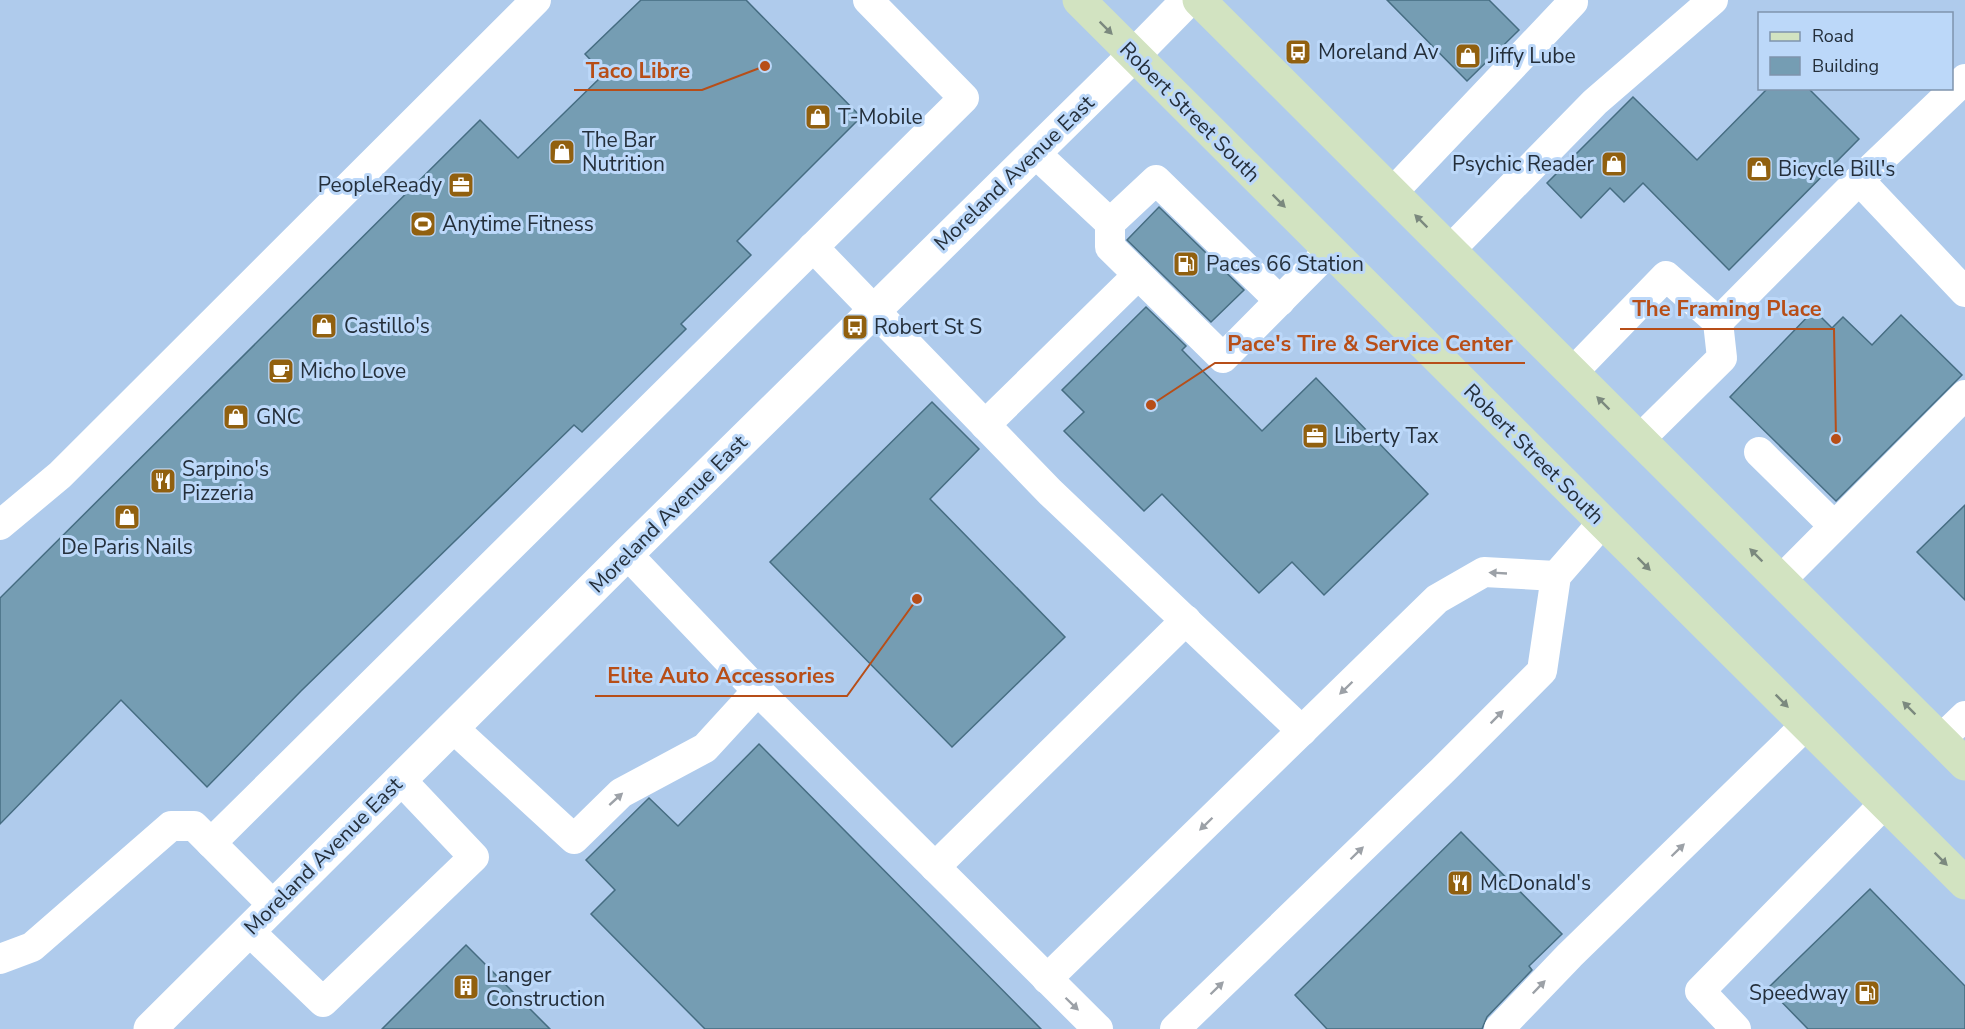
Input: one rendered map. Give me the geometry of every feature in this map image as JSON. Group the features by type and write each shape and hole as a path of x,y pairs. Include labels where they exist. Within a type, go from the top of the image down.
{"main road":[{"name":"Robert Street South","path":"1079,0 1965,883"},
{"path":"1199,0 1965,764"}],"street":[{"name":"Moreland Avenue East","path":"150,1029 452,727 1188,0"}],"lane":[{"path":"0,525 60,475 536,0"},
{"path":"211,843 964,98 868,0"},
{"path":"1392,192 1573,2 1571,0"},
{"path":"1450,250 1595,102 1713,0"},
{"path":"1718,322 1859,180 1965,79"},
{"path":"1034,152 1110,223"},
{"path":"1280,301 1156,180 1110,223 1110,247 1223,358 1280,301 1329,251"},
{"path":"1859,180 1965,292"},
{"path":"813,247 1050,492 1302,730"},
{"path":"985,425 1138,275"},
{"path":"1573,372 1666,276 1718,322 1722,358 1640,439"},
{"path":"1781,580 1965,395"},
{"path":"1759,452 1834,526"},
{"path":"1175,1029 1542,671 1556,576 1602,522"},
{"path":"627,554 758,690 1098,1029"},
{"path":"1047,979 1437,599 1484,572 1556,576"},
{"path":"935,867 1186,620"},
{"path":"452,727 574,839 621,794 705,748 758,690"},
{"path":"1940,740 1965,716"},
{"path":"1499,1029 1570,955 1806,725"},
{"path":"249,931 323,1002 474,857 400,779"},
{"path":"1736,1029 1700,991 1885,803"},
{"path":"0,959 32,947 171,826 194,825 273,905"}],"building":[{"path":"641,0 746,0 861,117 737,241 751,255 681,324 686,329 582,432 574,425 301,691 207,787 121,700 0,824 0,598 480,120 518,158 604,74 585,54"},
{"name":"Jiffy Lube","path":"1387,0 1489,0 1519,30 1467,81"},
{"name":"Bicycle Bill's","path":"1766,90 1810,90 1859,139 1729,270 1643,183 1624,202 1610,188 1581,218 1547,183 1633,97 1697,160"},
{"name":"Paces 66 Station","path":"1159,207 1244,290 1211,322 1127,240"},
{"path":"1146,307 1186,346 1182,350 1262,431 1316,378 1428,494 1324,595 1292,562 1259,593 1162,494 1144,511 1064,431 1084,412 1062,390"},
{"path":"1814,310 1832,328 1843,317 1872,345 1901,315 1962,375 1836,501 1730,397"},
{"path":"932,402 979,449 930,499 1065,637 952,747 770,562"},
{"path":"1965,505 1965,600 1917,552"},
{"path":"759,744 1041,1029 705,1029 591,914 615,890 586,860 649,798 678,826"},
{"name":"McDonald's","path":"1461,832 1562,934 1529,966 1532,970 1487,1017 1482,1029 1327,1029 1295,995"},
{"path":"1870,889 1965,986 1965,1029 1808,1029 1768,988"},
{"name":"Langer Construction","path":"466,945 550,1029 382,1029"}],"place":[{"name":"Moreland Av","path":"1298,52"},
{"name":"Jiffy Lube","path":"1468,56"},
{"name":"Taco Libre","path":"765,66"},
{"name":"T-Mobile","path":"818,117"},
{"name":"The Bar Nutrition","path":"562,152"},
{"name":"Psychic Reader","path":"1614,164"},
{"name":"Bicycle Bill's","path":"1759,169"},
{"name":"PeopleReady","path":"461,185"},
{"name":"Anytime Fitness","path":"423,224"},
{"name":"Paces 66 Station","path":"1186,264"},
{"name":"Castillo's","path":"324,326"},
{"name":"Robert St S","path":"855,327"},
{"name":"Micho Love","path":"281,371"},
{"name":"Pace's Tire & Service Center","path":"1151,405"},
{"name":"GNC","path":"236,417"},
{"name":"Liberty Tax","path":"1315,436"},
{"name":"The Framing Place","path":"1836,439"},
{"name":"Sarpino's Pizzeria","path":"163,481"},
{"name":"De Paris Nails","path":"127,517"},
{"name":"Elite Auto Accessories","path":"917,599"},
{"name":"McDonald's","path":"1460,883"},
{"name":"Langer Construction","path":"466,987"},
{"name":"Speedway","path":"1867,993"}]}
